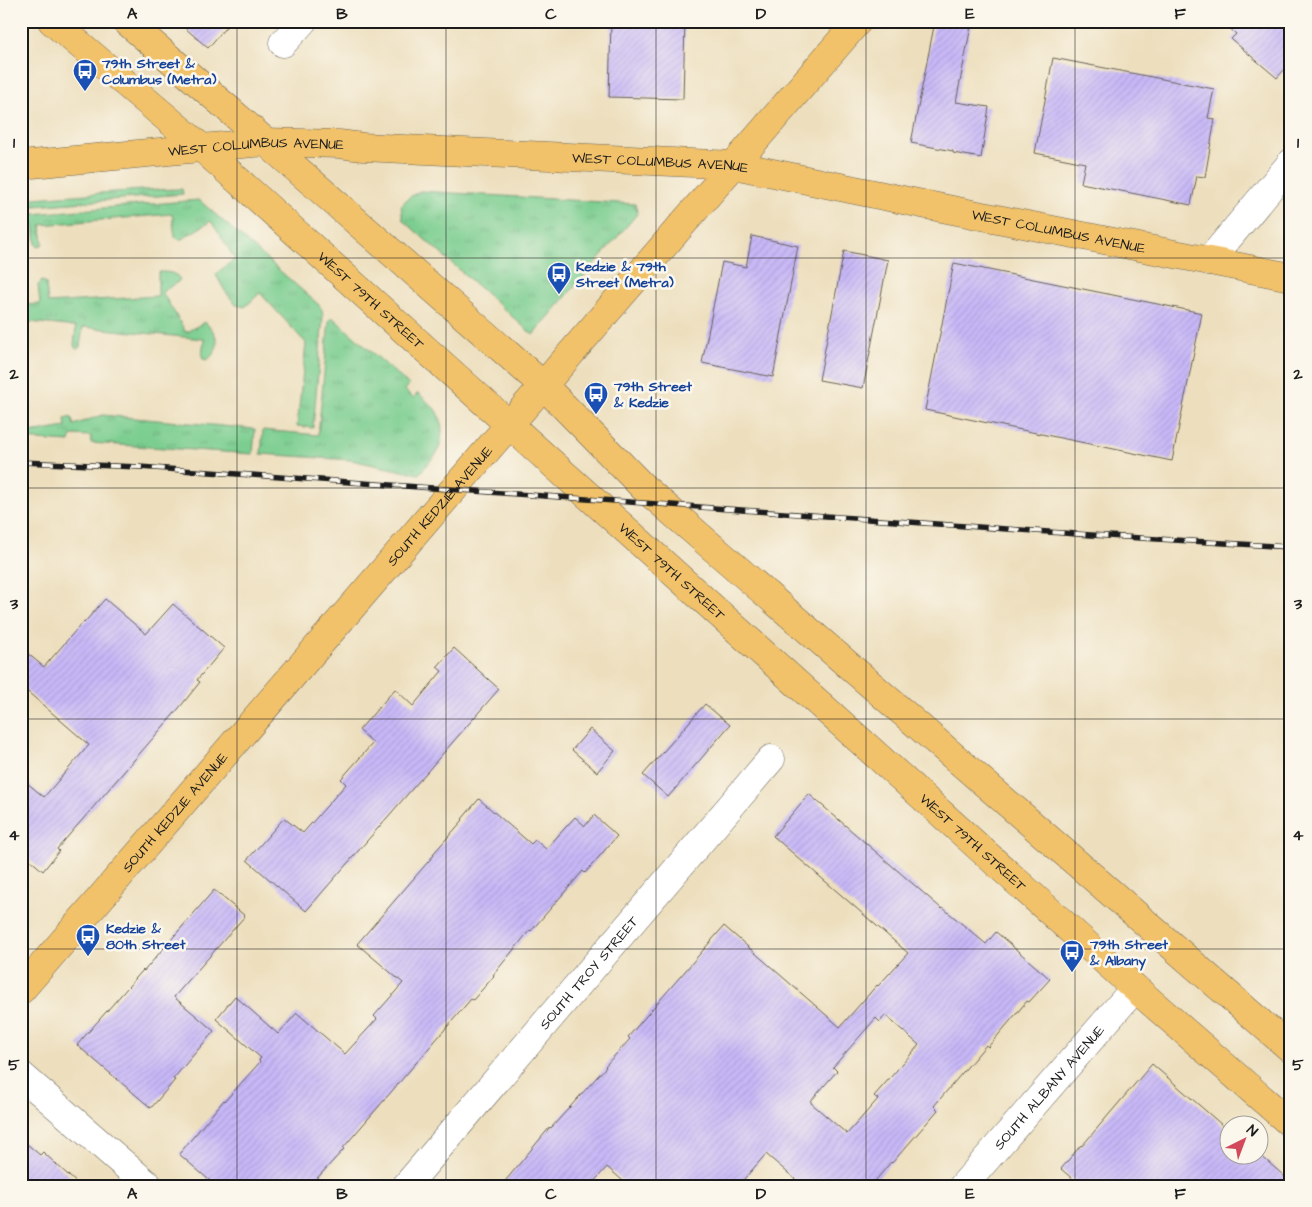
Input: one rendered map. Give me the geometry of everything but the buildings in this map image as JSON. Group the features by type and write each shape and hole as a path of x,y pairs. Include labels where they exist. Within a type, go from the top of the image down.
{"main road":[{"name":"WEST 79TH STREET","path":"52,21 202,148 1135,988 1291,1124"},
{"path":"126,21 544,386 642,487 1291,1049"},
{"name":"SOUTH KEDZIE AVENUE","path":"21,990 858,21"},
{"name":"WEST COLUMBUS AVENUE","path":"21,165 265,142 339,144 363,147 734,165 1291,277"}],"street":[{"path":"283,43 303,21"},
{"path":"1209,261 1291,163"},
{"name":"SOUTH TROY STREET","path":"406,1186 772,759"},
{"name":"SOUTH ALBANY AVENUE","path":"963,1186 1135,988"},
{"path":"21,1075 149,1186"}],"green space":[{"path":"182,189 183,194 21,207 21,199 141,190"},
{"path":"420,191 635,204 638,213 533,335 403,220 401,206 408,198"},
{"path":"199,200 319,305 322,310 323,317 313,428 297,426 306,343 260,293 245,307 236,305 225,291 216,275 235,259 211,221 180,240 175,237 172,214 41,225 43,243 38,247 34,225 21,226 21,215"},
{"path":"159,272 168,272 180,279 162,292 186,332 205,322 216,336 217,346 207,360 203,359 202,356 204,339 83,327 80,347 78,349 74,345 76,327 21,321 21,305 40,304 38,285 42,281 46,284 48,303 158,296"},
{"path":"332,317 409,385 405,390 413,398 418,393 435,409 441,420 441,443 437,453 419,474 351,460 261,454 263,430 318,435 329,321"},
{"path":"102,415 255,429 253,454 91,443 91,436 71,435 70,442 21,439 21,433 66,427 65,419 71,417 74,425"}],"railway":[{"path":"21,462 139,467 1091,535 1291,547"}],"place":[{"name":"79th Street & Columbus (Metra)","path":"85,92"},
{"name":"Kedzie & 79th Street (Metra)","path":"559,295"},
{"name":"79th Street & Kedzie","path":"596,415"},
{"name":"Kedzie & 80th Street","path":"88,957"},
{"name":"79th Street & Albany","path":"1072,973"}]}
